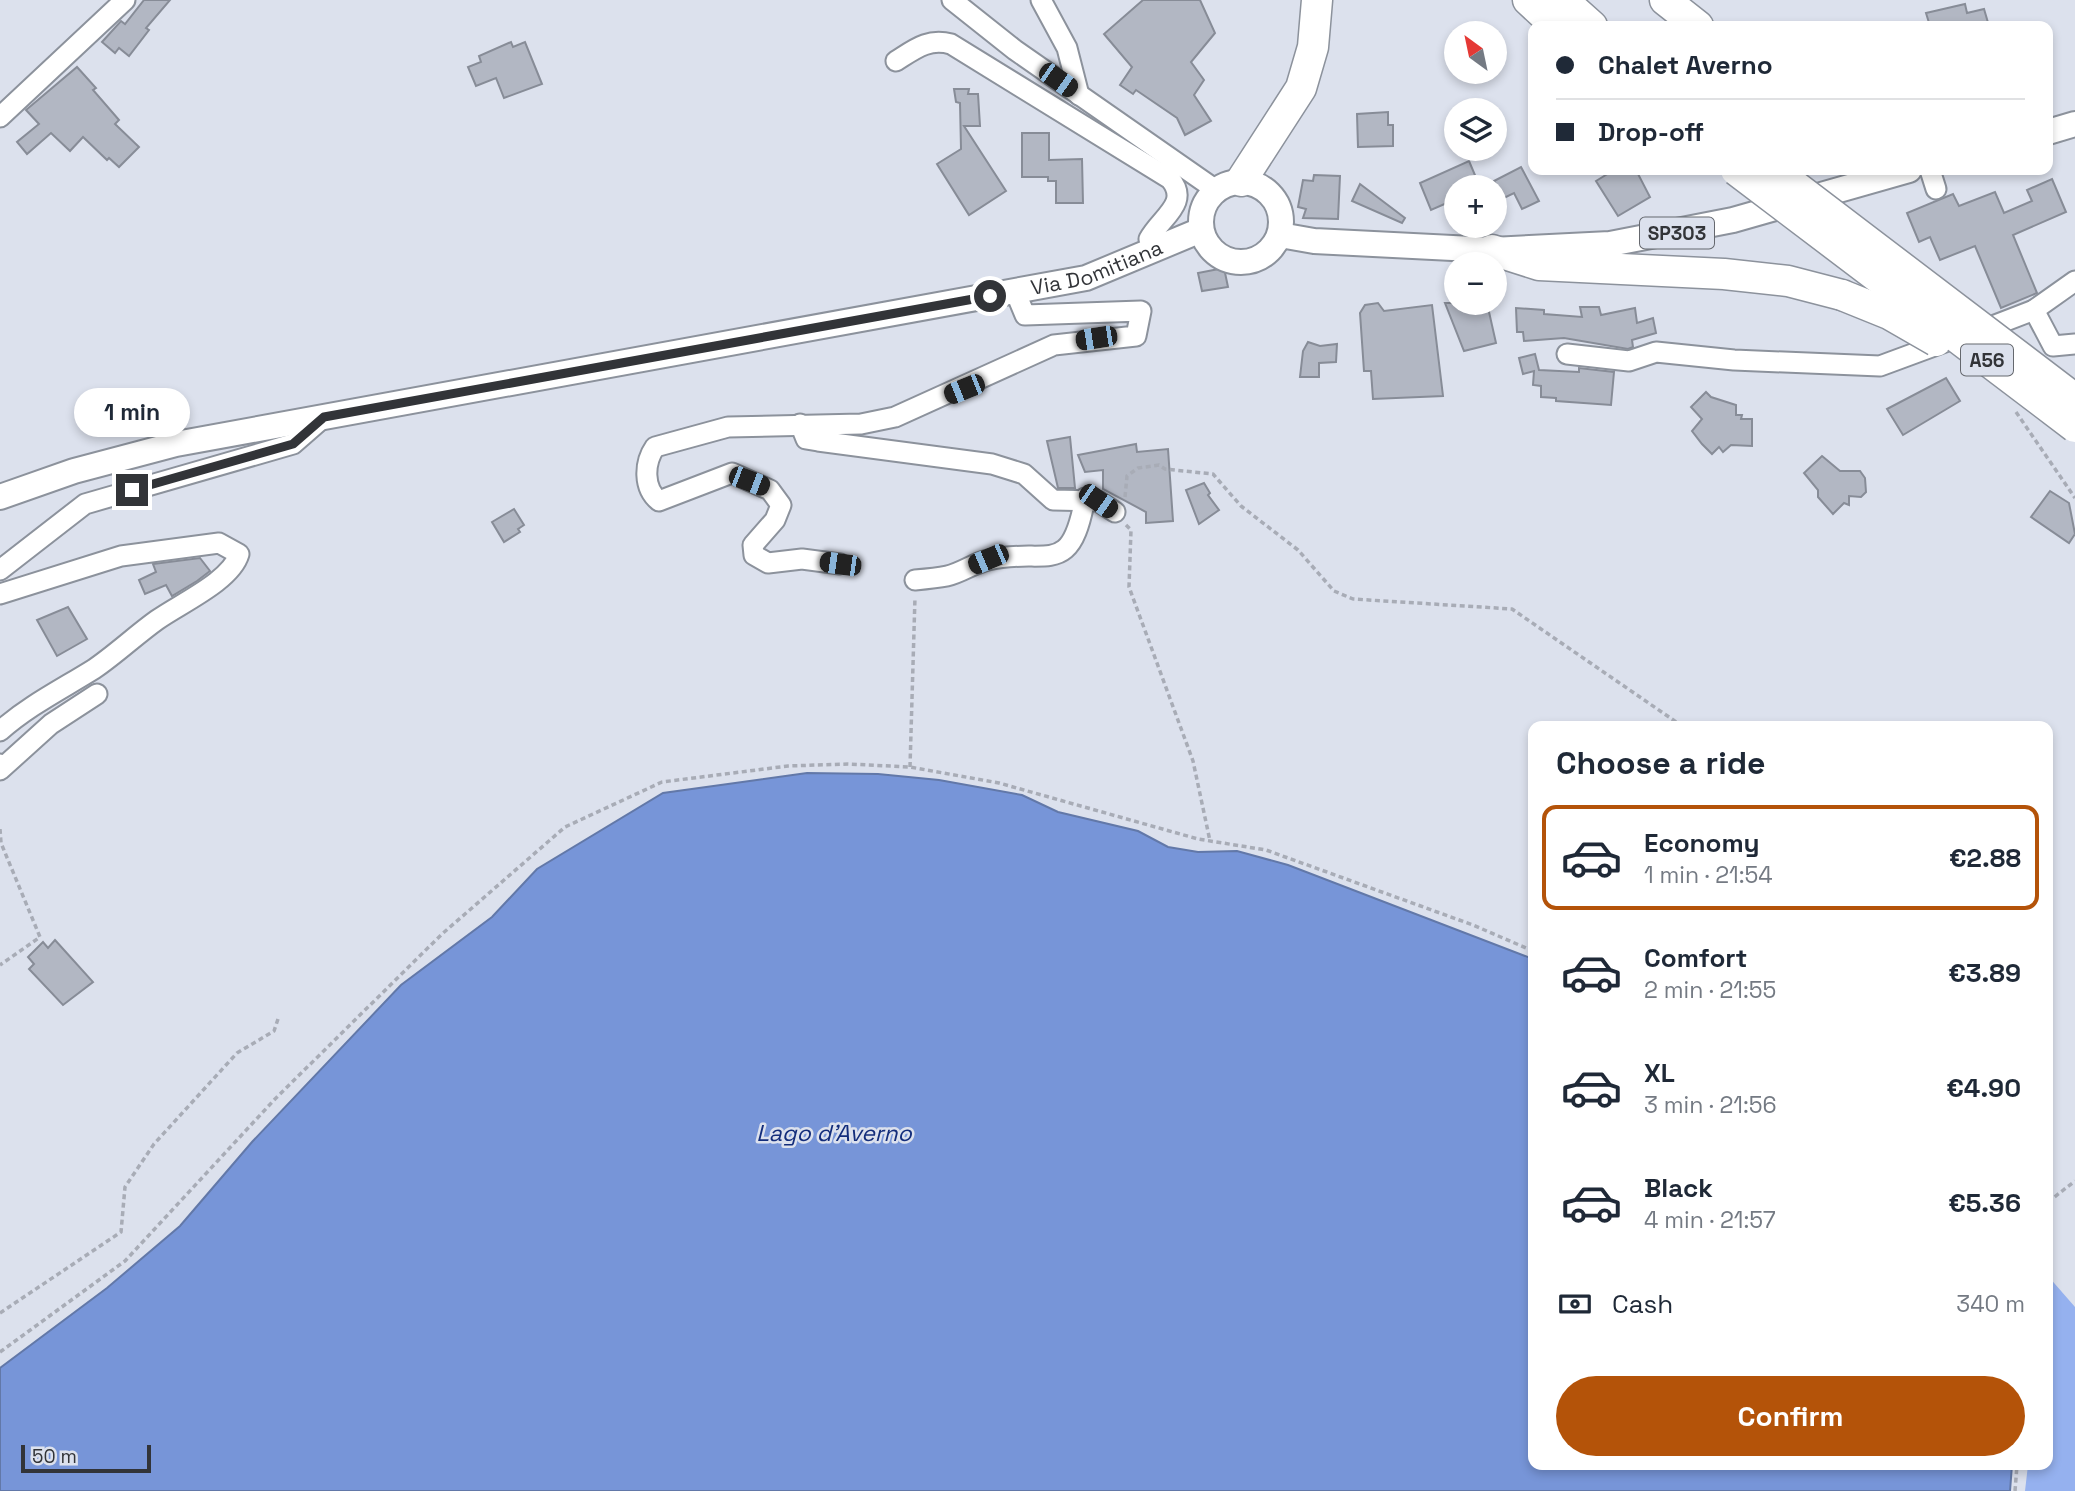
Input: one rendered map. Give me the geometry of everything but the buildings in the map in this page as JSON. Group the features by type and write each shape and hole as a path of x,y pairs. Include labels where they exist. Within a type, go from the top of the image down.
{"highway":[{"path":"1228,186 1301,88 1313,47 1317,0"},
{"path":"1528,0 1551,21"},
{"path":"1563,0 1586,21"},
{"path":"1665,0 1692,21"},
{"path":"1743,175 1907,285"},
{"path":"1780,175 1907,285"},
{"path":"1492,250 1539,265 1724,274 1788,281 1842,295 1889,314 1968,360 1994,365"},
{"name":"A56","path":"1907,285 1994,365 2075,427"},
{"name":"A56","path":"1907,285 2075,399"}],"main road":[{"path":"2053,131 2075,124"},
{"name":"SP303","path":"1280,235 1314,241 1492,250 1568,248 1653,238 1733,220 1891,175"},
{"path":"1228,186 1262,187 1270,194 1281,213 1280,235 1275,244 1259,258 1238,262 1219,256 1205,240 1201,230 1203,208 1228,186"},
{"name":"Via Domitiana","path":"0,497 74,471 176,444 1086,278 1201,230"}],"street":[{"path":"0,117 125,0"},
{"path":"952,0 1015,50 1079,95 1228,186"},
{"path":"1041,0 1067,48 1079,95"},
{"path":"896,61 928,42 937,40 951,44 1170,179 1177,187 1179,198 1172,212 1156,226 1149,239 1152,250"},
{"path":"1567,354 1629,361 1656,352 1734,360 1880,366 2010,322 2034,310 2075,281"},
{"path":"840,564 803,559 761,561 754,555 752,545 775,520 781,505 770,490 732,473 702,482 659,501 652,495 646,466 655,447 727,427 861,424 895,417 1054,345 1136,335 1141,311 1026,315 1015,291"},
{"path":"2034,310 2053,346 2075,344"},
{"path":"0,570 85,504 293,444 324,417"},
{"path":"800,424 806,439 992,464 1024,474 1053,500 1085,498 1098,501 1115,512"},
{"path":"915,580 949,576 988,559 1050,557 1064,552 1072,543 1085,498"},
{"path":"0,594 121,556 219,543 239,554 235,567 157,620 96,667 18,715 0,731"},
{"path":"0,764 0,770 51,724 97,694"}],"path":[{"path":"1210,841 1193,761 1129,587 1131,530 1115,512 1124,499 1127,476 1138,468 1159,465 1165,469 1213,474 1241,506 1298,551 1334,591 1353,599 1512,609 1675,721"},
{"path":"910,767 915,580"},
{"path":"0,1352 125,1261 304,1070 442,934 565,827 662,782 788,766 910,767 999,783 1210,841 1266,850 1473,925 1528,949"},
{"path":"0,829 1,844 40,937 0,965"},
{"path":"0,1313 121,1232 125,1186 155,1144 216,1080 237,1053 274,1031 278,1019"},
{"path":"2053,1198 2075,1181"},
{"path":"2015,1491 2017,1470"}],"shaded area":[{"path":"2053,1282 2075,1307 2075,1491 2025,1491 2027,1470 2053,1470"}],"water":[{"name":"Lago d'Averno","path":"807,773 878,774 939,780 1022,795 1058,812 1138,831 1168,847 1198,852 1237,851 1288,865 1528,957 1528,1470 2012,1470 2010,1491 0,1491 0,1368 107,1288 180,1226 252,1142 401,985 492,917 537,869 663,793"}],"route":[{"path":"132,490 293,444 324,417 990,296"}]}
